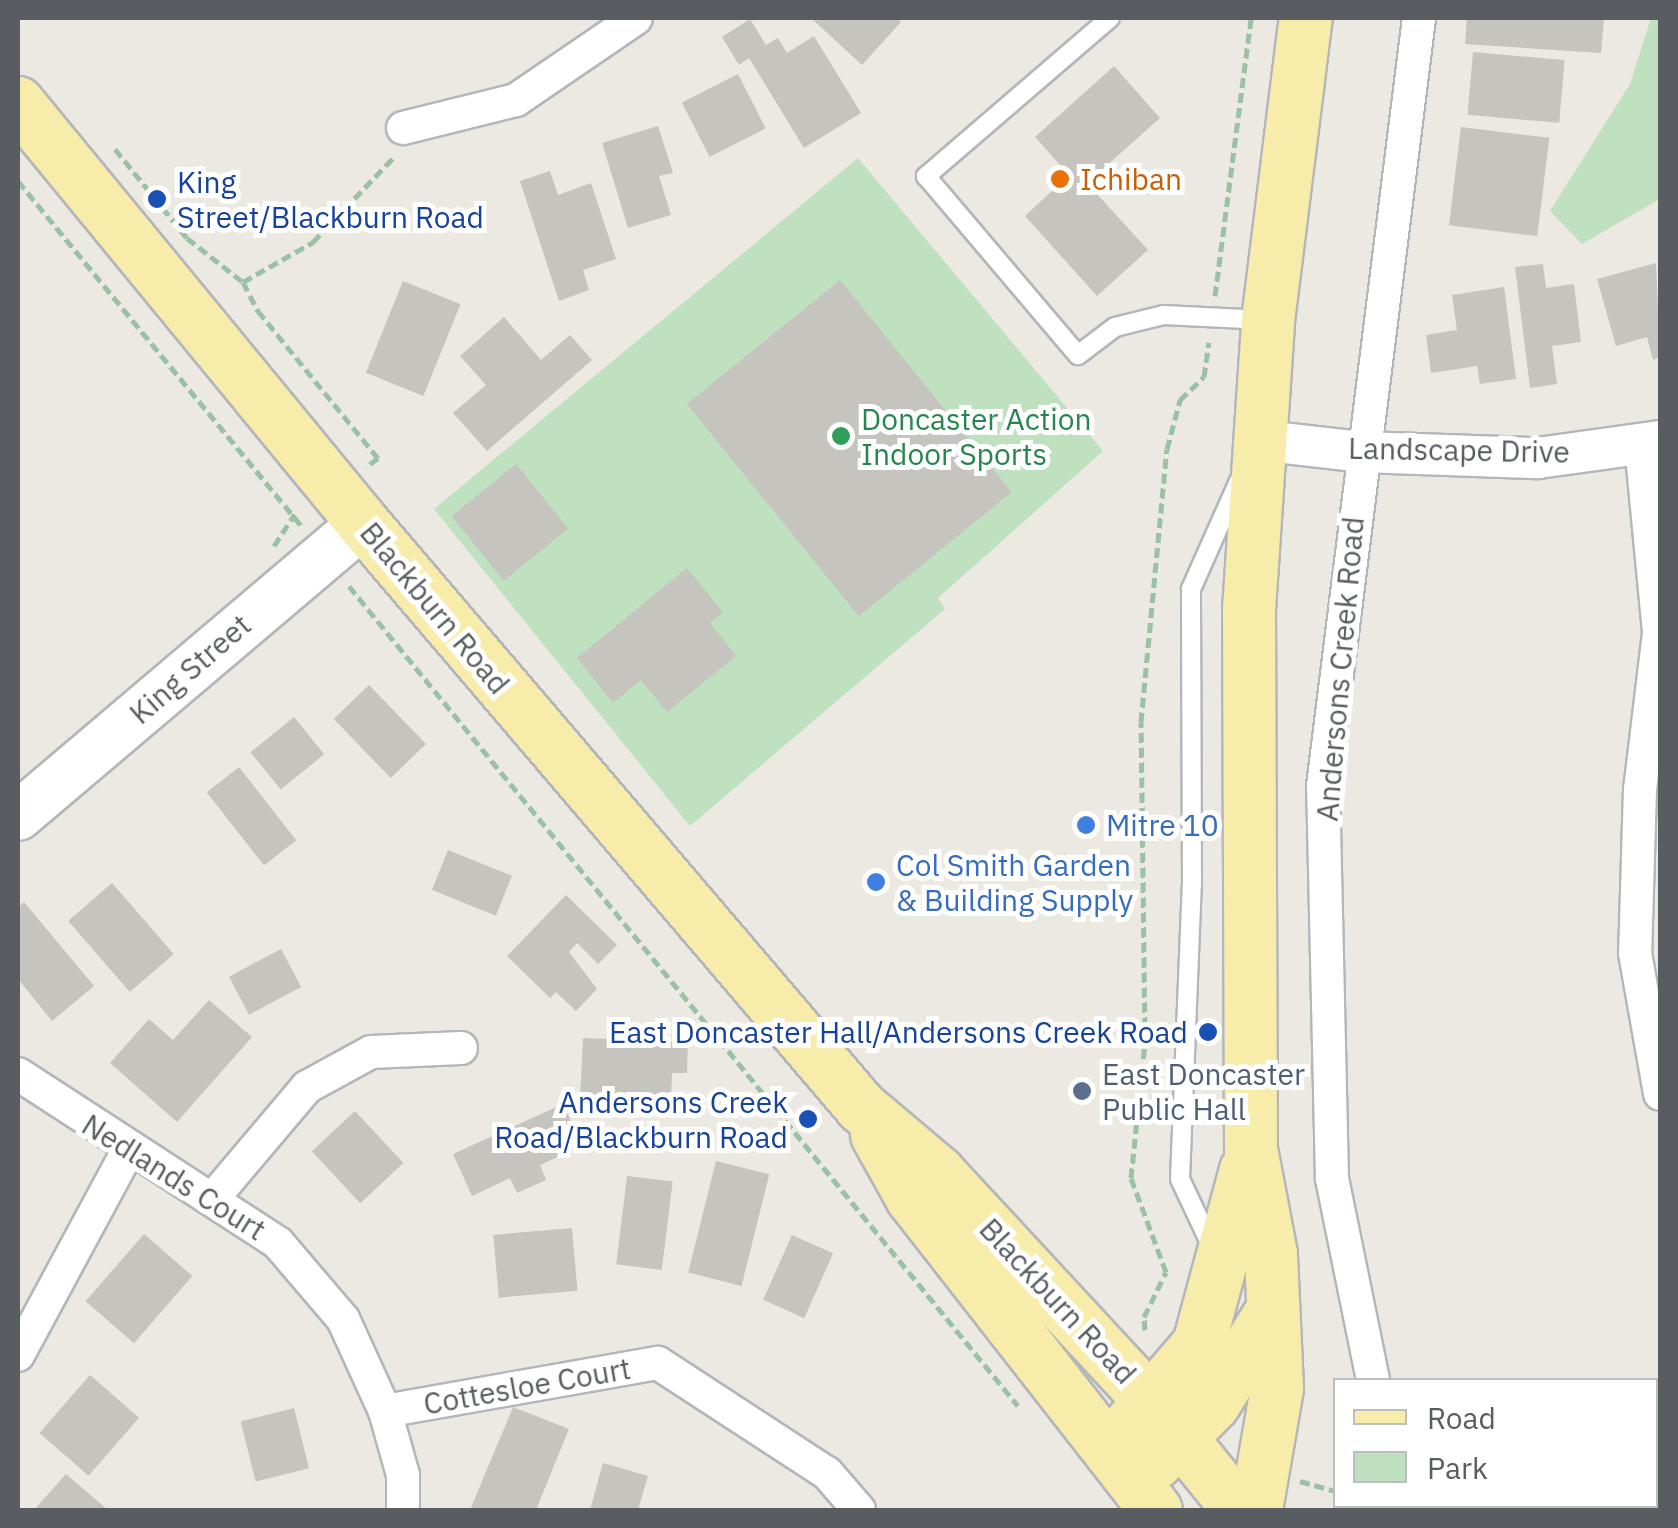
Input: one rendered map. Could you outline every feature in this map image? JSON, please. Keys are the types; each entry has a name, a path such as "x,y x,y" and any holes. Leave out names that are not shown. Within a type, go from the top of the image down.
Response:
{"main road":[{"path":"1256,1510 1277,1388 1271,1254 1251,1149 1250,610 1257,440 1268,321 1306,18"},
{"name":"Blackburn Road","path":"18,103 343,539 861,1107 938,1172 1168,1423 1239,1510"},
{"name":"King Street","path":"18,816 343,539"},
{"name":"Blackburn Road","path":"861,1107 912,1198 1131,1480"},
{"path":"1168,1423 1223,1270 1251,1149"},
{"path":"1131,1480 1168,1423 1272,1311"}],"street":[{"path":"403,128 516,100 636,18"},
{"name":"Andersons Creek Road","path":"1374,1378 1332,1178 1324,805 1362,452 1419,18"},
{"name":"Landscape Drive","path":"1257,440 1362,452 1538,458 1651,443"},
{"path":"1651,443 1659,633 1640,788 1634,953 1660,1094"},
{"path":"214,1197 307,1088 371,1052 462,1048"},
{"name":"Nedlands Court","path":"18,1074 129,1149 214,1197 278,1244 342,1320 385,1410 404,1475 403,1510"},
{"path":"18,1355 129,1149"},
{"name":"Cottesloe Court","path":"385,1410 658,1363 826,1472 859,1510"}],"lane":[{"path":"1110,18 926,176 1078,355 1116,326 1164,315 1268,321"},
{"path":"1223,1270 1180,1179 1192,885 1191,589 1257,440"}],"path":[{"path":"243,282 313,242 394,156 403,128"},
{"path":"18,181 343,539 1021,1410"}],"green space":[{"path":"1651,18 1660,18 1660,199 1582,244 1550,211 1630,84"},
{"path":"858,158 1103,451 938,598 945,609 690,826 434,509"}],"building":[{"path":"811,18 896,18 901,22 862,65"},
{"path":"1467,18 1604,18 1601,53 1465,44"},
{"path":"750,19 766,45 778,38 787,53 814,36 861,113 804,148 749,58 739,65 722,37"},
{"path":"1473,52 1565,60 1559,123 1468,115"},
{"path":"1114,66 1160,118 1087,183 1148,250 1097,296 1025,216 1069,175 1035,137"},
{"path":"738,74 766,128 710,157 682,103"},
{"path":"658,126 673,173 659,176 671,215 628,228 602,143"},
{"path":"1461,127 1549,138 1537,236 1449,225"},
{"path":"550,171 558,195 591,183 616,259 583,270 589,290 559,301 520,181"},
{"path":"1656,263 1660,357 1653,360 1647,337 1616,346 1597,279"},
{"path":"1543,264 1546,288 1574,284 1581,342 1552,346 1557,384 1530,388 1515,267"},
{"path":"840,280 1012,492 859,616 687,404"},
{"path":"403,281 460,304 423,396 366,373"},
{"path":"1504,287 1516,379 1480,384 1477,366 1431,373 1426,335 1457,330 1452,295"},
{"path":"504,317 541,360 570,335 592,360 487,451 453,413 486,385 460,356"},
{"path":"516,464 568,529 504,581 451,516"},
{"path":"687,568 723,612 710,623 736,656 667,712 641,680 613,703 577,658"},
{"path":"369,685 426,744 391,778 334,719"},
{"path":"294,717 324,754 281,790 250,752"},
{"path":"239,767 296,840 264,866 207,792"},
{"path":"448,850 512,876 496,916 432,890"},
{"path":"112,883 174,954 130,992 68,921"},
{"path":"566,895 617,945 598,964 577,943 569,952 597,989 576,1011 556,992 550,998 507,956"},
{"path":"24,902 94,986 52,1021 18,979 18,908"},
{"path":"281,949 301,987 249,1015 229,977"},
{"path":"209,1000 252,1037 177,1122 110,1063 149,1019 173,1040"},
{"path":"583,1038 688,1042 687,1073 672,1073 671,1103 580,1099"},
{"path":"563,1104 582,1146 540,1165 546,1180 517,1193 510,1178 472,1196 453,1154"},
{"path":"355,1111 403,1163 360,1203 312,1151"},
{"path":"716,1161 769,1174 742,1286 688,1273"},
{"path":"627,1176 673,1182 662,1270 616,1264"},
{"path":"572,1228 577,1291 499,1298 493,1235"},
{"path":"144,1234 192,1276 134,1343 86,1301"},
{"path":"792,1235 833,1253 804,1318 763,1300"},
{"path":"90,1375 139,1418 89,1476 39,1433"},
{"path":"513,1407 569,1429 536,1510 470,1510"},
{"path":"294,1408 309,1468 256,1481 241,1421"},
{"path":"603,1463 648,1476 638,1510 590,1510"},
{"path":"66,1474 108,1510 34,1510"}],"place":[{"name":"Ichiban","path":"1060,179"},
{"name":"King Street/Blackburn Road","path":"157,199"},
{"name":"Doncaster Action Indoor Sports","path":"841,436"},
{"name":"Mitre 10","path":"1086,825"},
{"name":"Col Smith Garden & Building Supply","path":"876,882"},
{"name":"East Doncaster Hall/Andersons Creek Road","path":"1208,1032"},
{"name":"East Doncaster Public Hall","path":"1082,1091"},
{"name":"Andersons Creek Road/Blackburn Road","path":"808,1119"}]}
